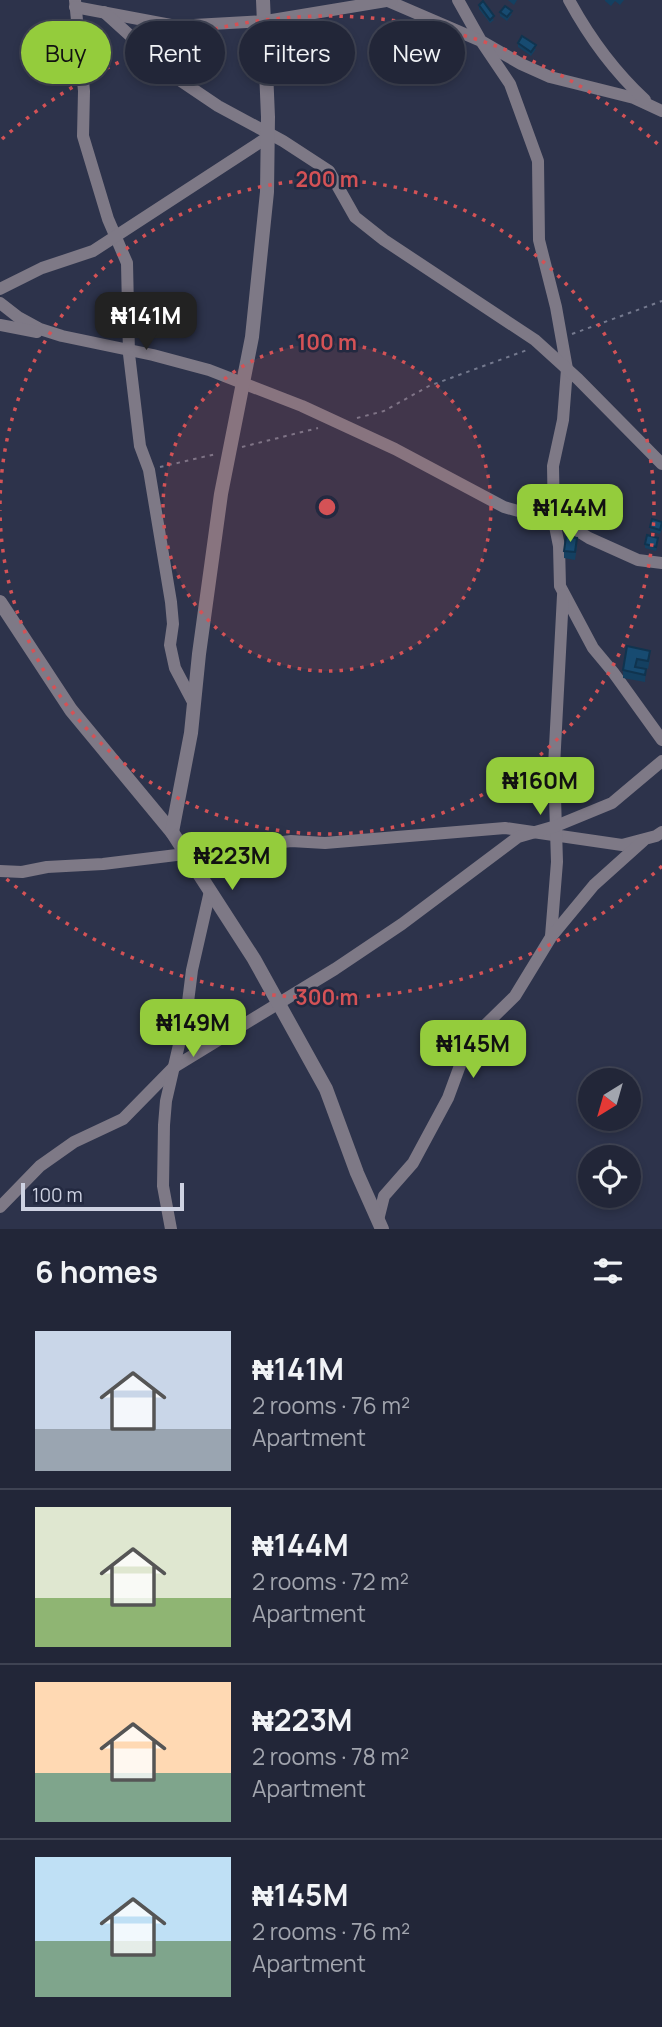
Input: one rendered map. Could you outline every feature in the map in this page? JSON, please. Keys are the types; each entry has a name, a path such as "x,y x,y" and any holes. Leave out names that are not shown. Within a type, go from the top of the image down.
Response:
{"street":[{"path":"263,0 266,21 390,0 481,41 550,77 634,98 656,108"},
{"path":"458,0 510,84 538,162 539,240 567,369 564,420 553,466 554,521 559,546 560,586 593,648 662,740"},
{"path":"569,0 617,71 656,108"},
{"path":"194,704 175,668 170,645 173,624 171,603 149,470 140,446 130,351 127,263 83,136 83,91 75,4 176,26 239,22"},
{"path":"104,12 178,79 218,106 329,171 355,217 541,345 662,464"},
{"path":"172,832 191,733 221,494 252,337 267,192 267,84"},
{"path":"0,289 42,268 93,251 268,135"},
{"path":"0,303 40,329 62,336"},
{"path":"0,325 62,336 209,370 339,422 504,507 568,525 589,538 638,560 662,563"},
{"path":"551,937 557,862 554,766 563,592"},
{"path":"0,602 71,710 172,832 254,960 326,1089 380,1224"},
{"path":"556,831 612,803 662,761"},
{"path":"0,871 22,872 47,867 103,864 291,841 325,843 505,828 534,832 556,831 622,845 662,832"},
{"path":"0,1207 51,1158 74,1142 123,1119 174,1068 335,969 402,924 518,837 534,832"},
{"path":"380,1224 384,1196 413,1163 448,1098 469,1041 515,996 551,937 594,885 646,839"},
{"path":"171,1229 163,1185 163,1125 210,891"}],"path":[{"path":"561,338 662,301"},
{"path":"149,470 384,411 429,386 541,345"}],"building":[{"path":"483,1 494,16 490,20 479,5"},
{"path":"505,6 512,11 507,17 500,12"},
{"path":"522,36 536,45 531,52 518,43"},
{"path":"652,519 662,522 660,530 650,527"},
{"path":"647,535 658,538 656,547 645,544"},
{"path":"566,537 577,538 575,552 564,551"},
{"path":"627,646 650,651 648,661 637,659 635,667 646,669 645,675 623,670"}]}
